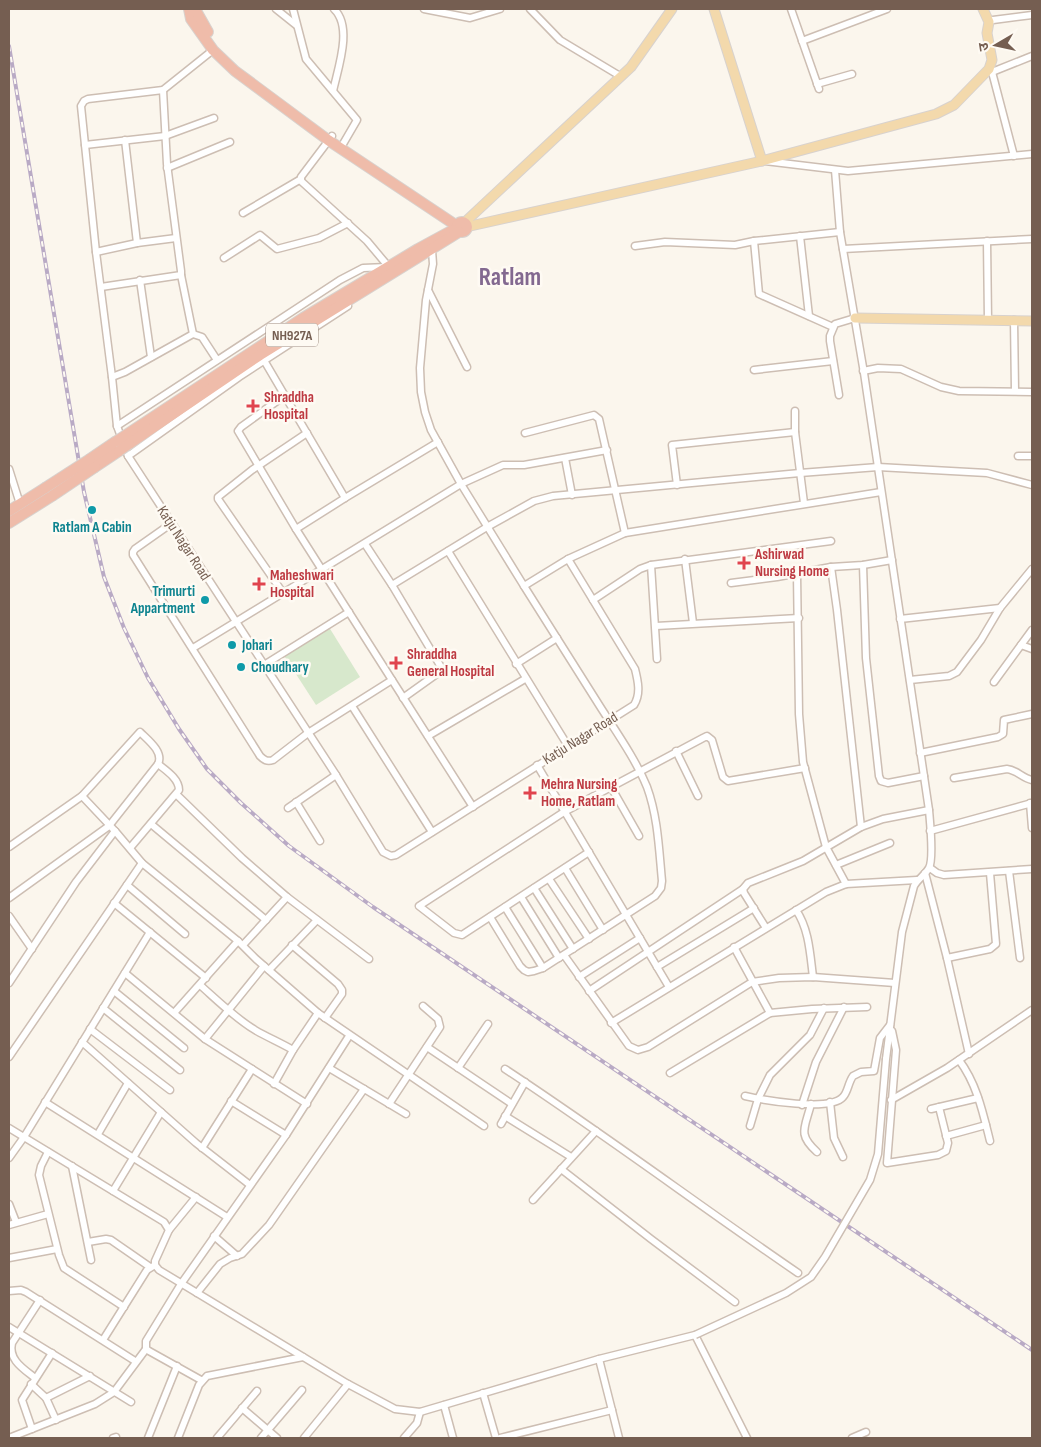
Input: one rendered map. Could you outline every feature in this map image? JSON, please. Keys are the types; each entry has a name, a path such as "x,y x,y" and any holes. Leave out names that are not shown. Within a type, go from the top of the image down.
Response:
{"highway":[{"path":"189,9 191,19 213,50 235,71 460,226"},
{"path":"194,9 217,47 238,67 330,138 343,144 460,226"},
{"name":"NH927A","path":"9,523 48,492 93,463 120,450 128,440 303,318 390,270 432,250 460,226"},
{"name":"NH927A","path":"390,270 438,237 460,226"},
{"name":"NH927A","path":"9,511 48,492"}],"main road":[{"path":"460,226 631,67 672,9"},
{"path":"714,9 762,161"},
{"path":"460,226 762,161 936,114 954,105 991,70 992,60 986,27 989,22 983,9"},
{"path":"855,318 1032,321"}],"street":[{"path":"276,9 296,25"},
{"path":"293,9 306,59 357,120 343,144"},
{"path":"333,91 344,41 340,15 334,9"},
{"path":"426,9 470,18 500,9"},
{"path":"530,9 560,40 620,76"},
{"path":"791,9 818,86 852,74"},
{"path":"802,41 887,9"},
{"path":"989,22 1032,15"},
{"path":"193,334 181,275 167,168 163,90 213,50"},
{"path":"1014,156 991,70 1032,56"},
{"name":"Katju Nagar Road","path":"163,90 88,99 81,106 96,252 120,450 172,523 336,775 382,852 387,856 396,855 473,807 634,705 638,699 638,680 635,669 568,559"},
{"path":"85,144 165,136 214,118"},
{"path":"243,213 301,179 330,138"},
{"path":"124,140 137,243"},
{"path":"167,168 230,142"},
{"path":"762,161 848,172 1032,154"},
{"path":"88,1242 111,1240 348,1384 395,1409 420,1412 599,1359 695,1335 786,1293 811,1277 825,1257 870,1180 878,1154 886,1059 902,932 911,894 917,880 928,870 931,862 929,810 878,467 840,232 835,170"},
{"path":"301,179 367,241 390,270"},
{"path":"224,258 260,236 277,250 319,238 348,223"},
{"path":"634,246 665,242 735,245 754,241 840,232"},
{"path":"800,236 809,316"},
{"path":"96,252 137,243 176,238"},
{"path":"843,249 1032,239"},
{"path":"754,241 759,294 833,327"},
{"path":"987,241 988,320"},
{"path":"432,250 420,368 421,392 431,430 461,484 639,771 652,804 658,842 661,888 655,896 543,968 534,971 524,970 490,918"},
{"path":"117,426 340,280 363,268 390,270"},
{"path":"120,450 265,362 368,293 390,270"},
{"path":"101,287 181,275"},
{"path":"140,280 150,357"},
{"path":"428,289 467,367"},
{"path":"839,395 830,336 833,327 839,322 855,318"},
{"path":"1014,320 1015,391"},
{"path":"112,377 125,372 193,334 202,337 217,360"},
{"path":"754,370 833,361"},
{"path":"265,362 345,498"},
{"path":"863,371 878,368 901,369 941,387 959,391 1032,392"},
{"path":"284,396 238,431 296,529 473,807"},
{"path":"795,412 795,432 804,503"},
{"path":"525,433 594,415 599,419 617,491 625,533"},
{"path":"677,485 672,445 795,432"},
{"path":"283,594 218,499 219,494 306,433"},
{"path":"296,529 438,442"},
{"path":"193,648 234,621 283,594 461,484 503,465 524,465 607,450"},
{"path":"1018,456 1032,456"},
{"path":"565,458 572,495"},
{"path":"392,585 487,526 534,501 553,496 878,467 987,473 1032,485"},
{"path":"9,469 20,504"},
{"path":"524,586 568,559 625,533 881,492"},
{"path":"172,523 135,548 133,555 264,760 274,760 308,733 392,680"},
{"path":"593,600 640,569 651,565 830,541"},
{"path":"365,544 440,664 441,670 403,698"},
{"path":"448,551 525,679 568,746"},
{"path":"685,559 693,623"},
{"path":"731,583 797,574 831,567 863,565 892,560"},
{"path":"651,565 657,659"},
{"path":"863,565 864,640 879,776 881,781 888,783 924,776"},
{"path":"831,567 861,827"},
{"path":"910,680 949,676 957,672 981,640 1000,608 1032,569"},
{"path":"797,574 801,746 826,847 846,884"},
{"path":"900,619 1000,608"},
{"path":"264,665 349,612"},
{"path":"656,626 799,618"},
{"path":"994,682 1032,630"},
{"path":"516,664 557,638"},
{"path":"1021,645 1032,649"},
{"path":"428,736 525,679"},
{"path":"352,706 432,832"},
{"path":"920,753 998,737 1003,734 1002,724 1004,720 1032,714"},
{"path":"9,847 82,796 140,732 160,756 158,764 109,826 9,898"},
{"path":"589,852 462,935 454,933 419,906 564,812 703,738 710,738 723,777 728,782 805,768"},
{"path":"676,751 698,796"},
{"path":"130,848 180,790 172,776 158,764"},
{"path":"538,765 669,987"},
{"path":"954,778 1007,768 1012,769 1023,778 1032,780"},
{"path":"288,808 336,775"},
{"path":"610,787 639,836"},
{"path":"177,795 242,858 316,920 333,930 369,959"},
{"path":"82,796 142,863 240,943 318,1013 349,1036 484,1126"},
{"path":"296,802 320,840"},
{"path":"930,831 1031,803 1032,825"},
{"path":"589,991 743,889 748,883 790,868 861,827 883,819 929,810"},
{"path":"150,824 266,920"},
{"path":"9,983 76,882 115,831"},
{"path":"836,864 890,843"},
{"path":"9,1057 142,863"},
{"path":"565,868 603,930"},
{"path":"928,870 944,875 1032,869"},
{"path":"928,870 969,1054"},
{"path":"1009,871 1020,958"},
{"path":"947,958 990,949 996,944 990,873"},
{"path":"549,878 589,938"},
{"path":"611,1022 826,892 846,884 917,880"},
{"path":"127,885 185,934"},
{"path":"534,888 573,949"},
{"path":"743,889 766,928"},
{"path":"174,1013 240,943 266,920 287,896"},
{"path":"521,897 561,956 580,977 629,1046 634,1049 641,1049 752,982 779,978 813,977 895,983"},
{"path":"114,903 206,978"},
{"path":"505,907 543,968"},
{"path":"657,967 754,908"},
{"path":"796,910 805,926 813,977"},
{"path":"9,916 32,948"},
{"path":"205,1039 228,1010 267,968 316,920"},
{"path":"9,1158 24,1137 150,932"},
{"path":"580,977 640,938"},
{"path":"292,945 338,984 342,990 342,994 325,1018"},
{"path":"734,947 770,1014"},
{"path":"125,973 205,1039 307,1104"},
{"path":"200,985 228,1010 255,1030 294,1050"},
{"path":"114,991 184,1048"},
{"path":"389,1104 438,1032 440,1022 423,1006"},
{"path":"802,1105 816,1062 844,1007"},
{"path":"670,1073 770,1014 824,1008 867,1007"},
{"path":"103,1008 180,1070"},
{"path":"750,1126 758,1099 770,1075 810,1035 824,1008"},
{"path":"891,1100 969,1054 1032,1010"},
{"path":"274,1084 318,1013"},
{"path":"458,1068 488,1024"},
{"path":"891,1024 896,1050 886,1163 943,1153 948,1148 939,1107"},
{"path":"744,1096 802,1105 830,1102 843,1098 850,1080 856,1073 874,1071 880,1038 891,1024"},
{"path":"90,1029 170,1090"},
{"path":"9,1438 95,1404 114,1392 135,1361 146,1349 146,1341 181,1284 307,1104 349,1036"},
{"path":"82,1042 202,1148 250,1185"},
{"path":"427,1047 512,1104"},
{"path":"959,1060 972,1080 990,1142"},
{"path":"329,1068 406,1114"},
{"path":"504,1069 559,1104 692,1200 798,1273"},
{"path":"202,1148 252,1070"},
{"path":"501,1124 524,1082"},
{"path":"98,1134 128,1083"},
{"path":"196,1293 224,1260 237,1256 249,1248 269,1225 364,1089"},
{"path":"931,1109 978,1098"},
{"path":"45,1102 228,1217"},
{"path":"231,1102 286,1135"},
{"path":"830,1102 834,1138 842,1157"},
{"path":"811,1104 804,1136 809,1145 817,1152"},
{"path":"113,1191 161,1112"},
{"path":"505,1116 571,1158"},
{"path":"946,1136 986,1125"},
{"path":"9,1128 164,1222 170,1230"},
{"path":"533,1200 596,1131"},
{"path":"48,1152 40,1166 39,1176 61,1263 68,1272 124,1307"},
{"path":"72,1166 91,1260"},
{"path":"561,1169 735,1302"},
{"path":"103,1340 153,1266 170,1230 196,1197"},
{"path":"9,1204 16,1222"},
{"path":"9,1225 48,1214"},
{"path":"214,1236 237,1256"},
{"path":"9,1258 57,1249"},
{"path":"9,1291 22,1290 40,1300 135,1361"},
{"path":"40,1300 12,1343 10,1350 15,1362 46,1398 56,1420"},
{"path":"9,1327 131,1402"},
{"path":"695,1335 747,1438"},
{"path":"146,1349 202,1380"},
{"path":"32,1429 22,1400 52,1352"},
{"path":"178,1438 202,1380 206,1376 303,1357"},
{"path":"599,1359 619,1438"},
{"path":"148,1438 177,1366"},
{"path":"46,1398 90,1376"},
{"path":"304,1438 348,1384"},
{"path":"261,1438 302,1390"},
{"path":"218,1438 257,1391"},
{"path":"483,1393 496,1438"},
{"path":"444,1405 453,1438"},
{"path":"242,1408 278,1438"},
{"path":"500,1438 612,1410"},
{"path":"404,1438 417,1423 420,1412"},
{"path":"852,1438 866,1432"}],"green space":[{"path":"327,624 360,677 316,705 283,654"}],"railway":[{"path":"9,46 84,492 104,577 124,628 148,678 179,729 207,769 241,803 289,846 373,907 1032,1350"}],"place":[{"name":"Shraddha Hospital","path":"253,406"},
{"name":"Ratlam A Cabin","path":"92,510"},
{"name":"Ashirwad Nursing Home","path":"744,563"},
{"name":"Maheshwari Hospital","path":"259,584"},
{"name":"Trimurti Appartment","path":"205,600"},
{"name":"Johari","path":"232,645"},
{"name":"Shraddha General Hospital","path":"396,663"},
{"name":"Choudhary","path":"241,667"},
{"name":"Mehra Nursing Home, Ratlam","path":"530,793"}],"district":[{"name":"Ratlam","path":"510,276"}]}
